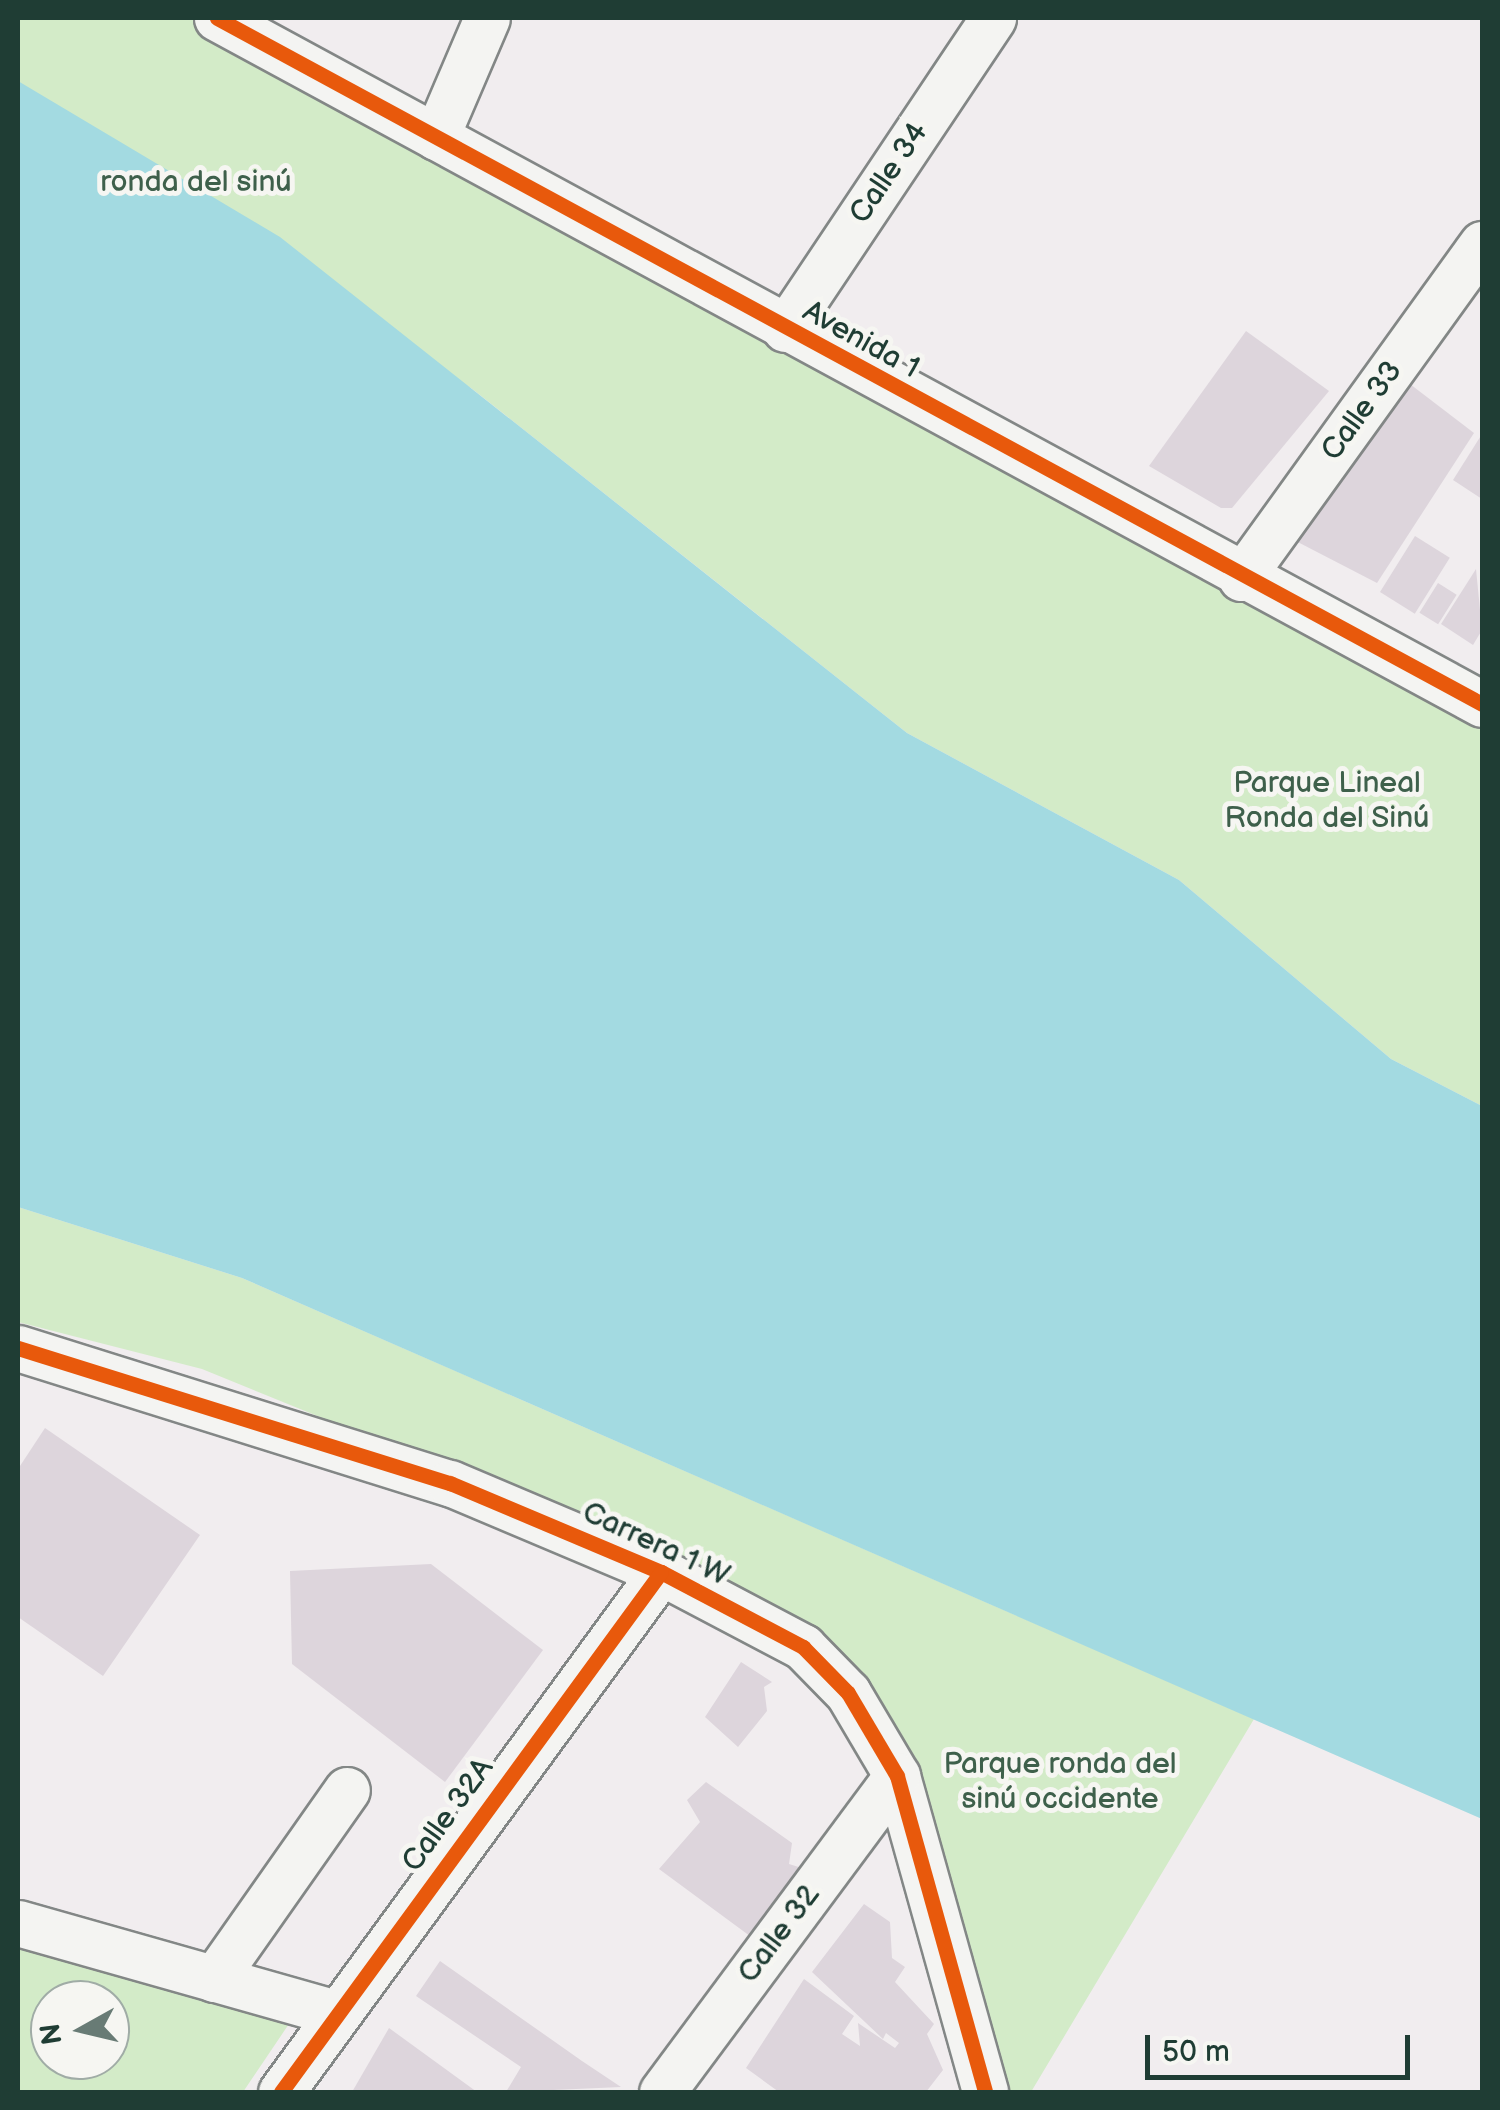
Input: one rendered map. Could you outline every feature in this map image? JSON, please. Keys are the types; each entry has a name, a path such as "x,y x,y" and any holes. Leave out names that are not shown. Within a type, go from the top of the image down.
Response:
{"street":[{"name":"Avenida 1","path":"217,18 1241,578 1482,704"},
{"path":"436,137 488,18"},
{"name":"Calle 34","path":"784,329 993,18"},
{"name":"Calle 33","path":"1241,578 1482,244"},
{"name":"Carrera 1 W","path":"18,1348 450,1483 661,1572 803,1647 848,1692 897,1776 985,2092"},
{"name":"Calle 32A","path":"281,2092 661,1572"},
{"name":"Calle 32","path":"662,2092 897,1776"},
{"path":"214,1979 347,1790"},
{"path":"18,1923 336,2013"}],"green space":[{"name":"Parque Lineal Ronda del Sinú","path":"18,18 208,18 1482,708 1482,1106 1391,1059 1179,880 907,733 471,388 18,132"},
{"name":"Parque ronda del sinú occidente","path":"18,1207 242,1278 1254,1719 1031,2092 1004,2092 865,1705 672,1560 202,1369 18,1322"},
{"path":"18,1927 297,2012 243,2092 18,2092"}],"water":[{"path":"18,81 280,237 907,733 1179,880 1391,1059 1482,1106 1482,1819 242,1278 18,1207"}],"building":[{"path":"1246,331 1329,391 1232,508 1221,508 1149,466"},
{"path":"1406,381 1474,433 1377,583 1288,537"},
{"path":"1482,434 1482,499 1453,480"},
{"path":"1415,536 1450,558 1415,614 1380,592"},
{"path":"1476,569 1482,630 1473,645 1441,624"},
{"path":"1438,583 1457,595 1438,624 1419,613"},
{"path":"45,1428 200,1535 103,1676 18,1617 18,1469"},
{"path":"431,1564 543,1650 445,1782 292,1664 290,1571"},
{"path":"741,1662 772,1682 764,1687 767,1711 738,1747 705,1717"},
{"path":"706,1782 792,1843 789,1864 808,1870 754,1939 659,1869 700,1822 687,1800"},
{"path":"864,1904 890,1922 892,1958 905,1967 895,1982 934,2024 927,2034 943,2070 926,2092 779,2092 746,2068 804,1979 854,2016 842,2034 860,2046 858,2023 895,2048 899,2043 886,2033 883,2039 812,1972"},
{"path":"440,1961 621,2087 506,2092 521,2067 416,1996"},
{"path":"389,2028 477,2092 352,2092"}],"cycle path":[{"path":"217,18 1482,704"},
{"path":"18,1348 450,1483 661,1572 803,1647 848,1693 897,1776 985,2092"},
{"path":"281,2092 661,1572"}],"park label":[{"name":"ronda del sinú","path":"196,182"}]}
